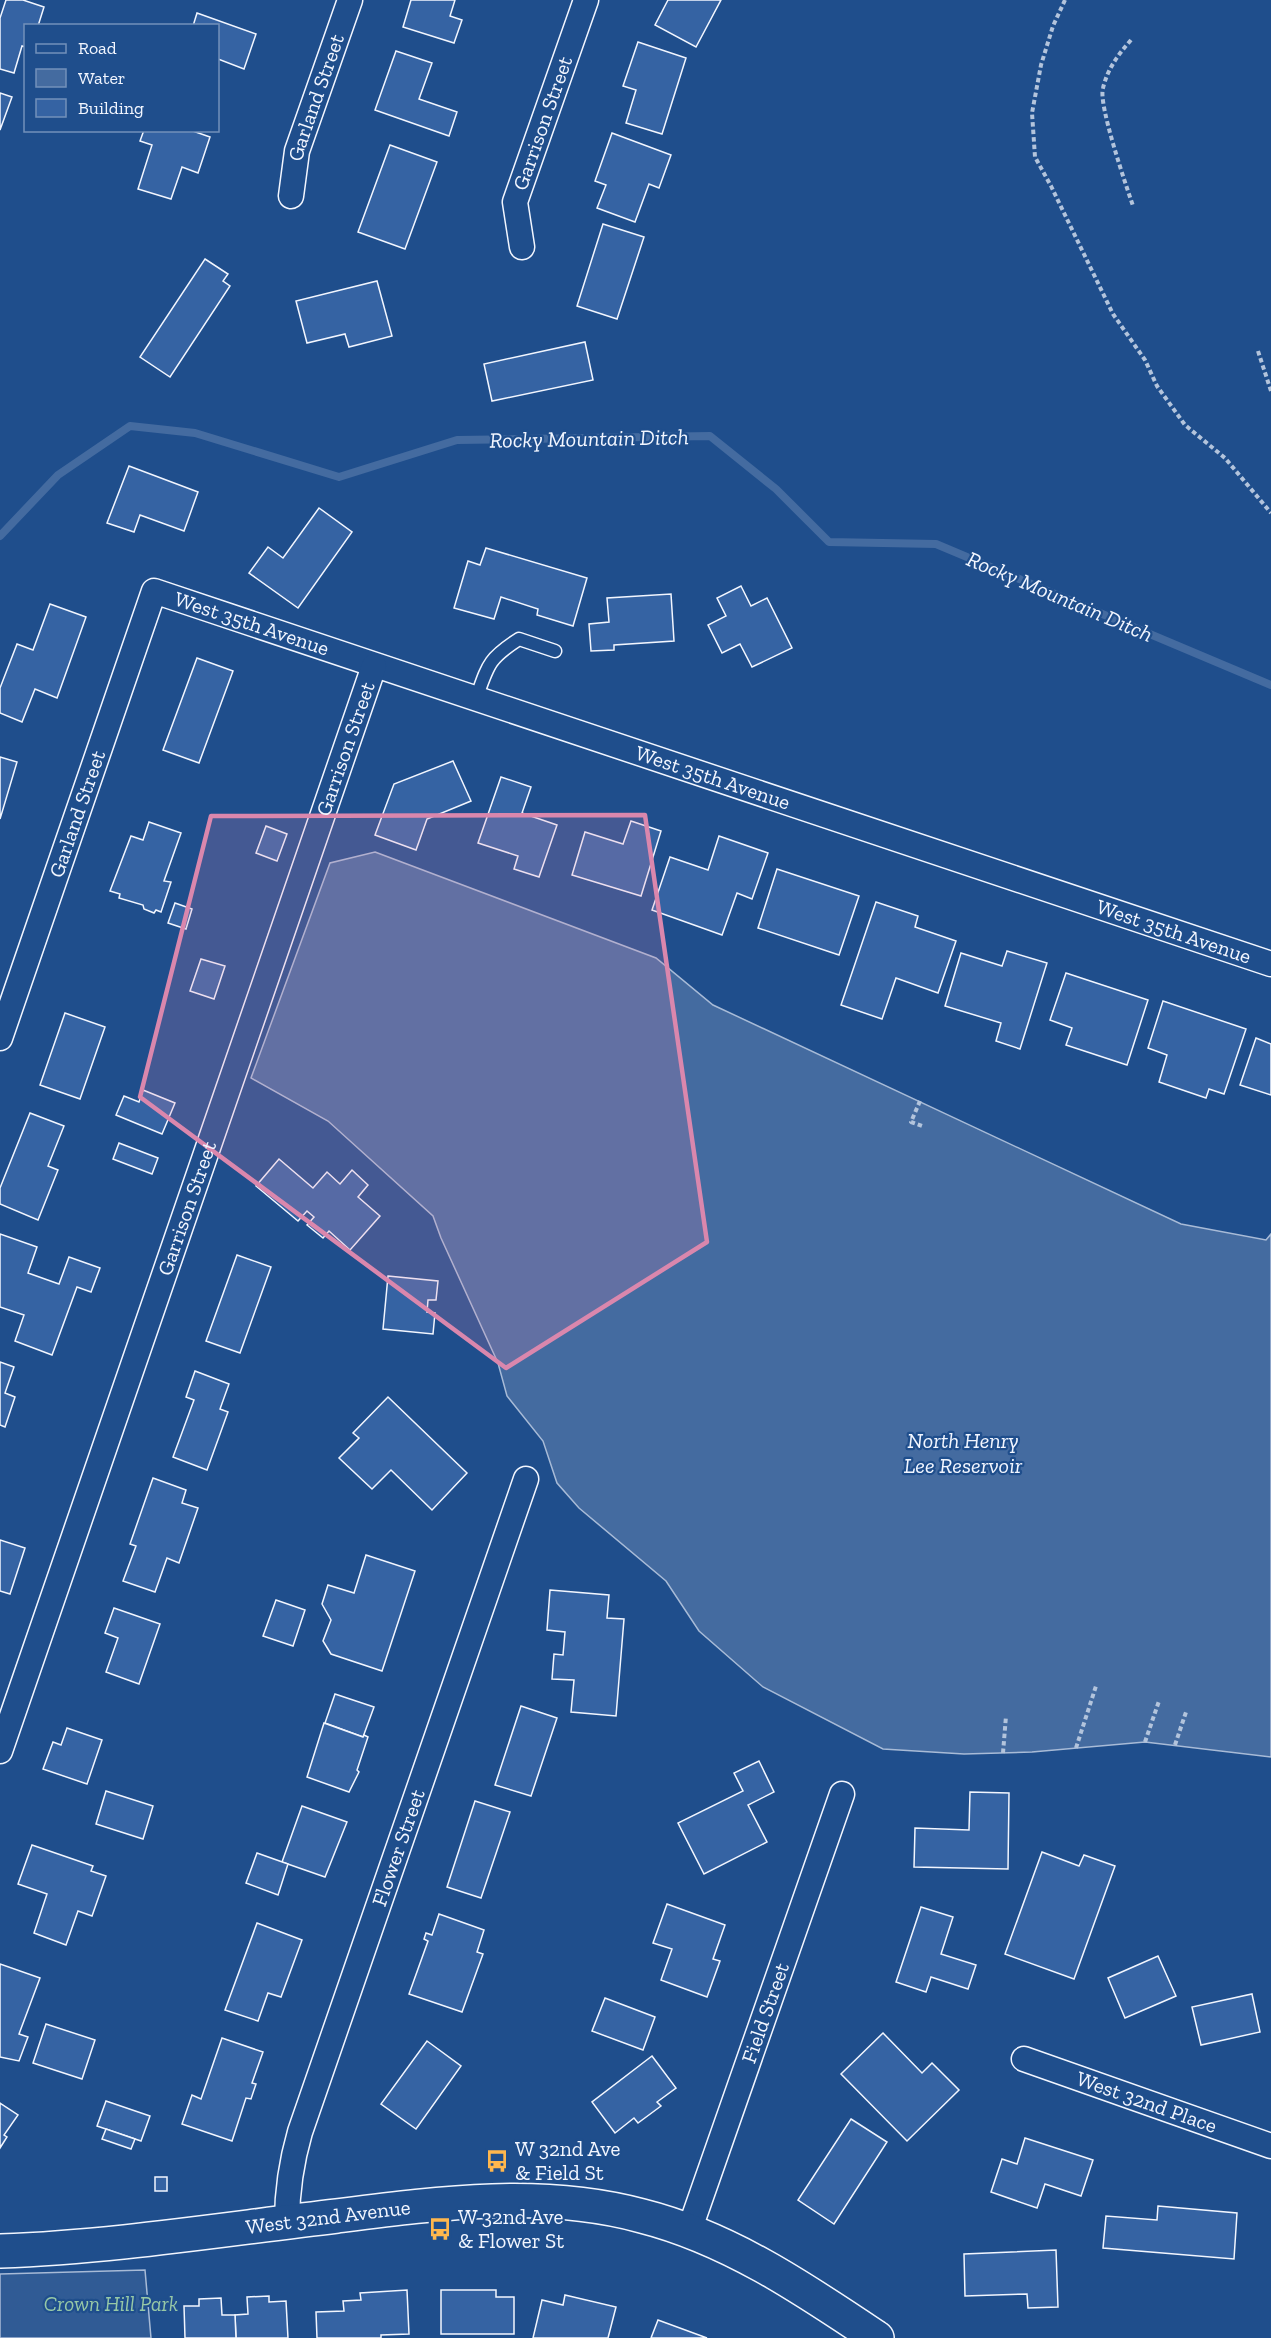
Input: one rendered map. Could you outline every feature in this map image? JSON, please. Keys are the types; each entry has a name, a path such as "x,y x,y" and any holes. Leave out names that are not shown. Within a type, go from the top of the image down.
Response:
{"street":[{"name":"Garland Street","path":"291,196 297,151 350,0"},
{"name":"Garrison Street","path":"522,247 515,202 586,0"},
{"name":"Garland Street","path":"0,1038 154,591"},
{"name":"West 35th Avenue","path":"154,591 1271,964"},
{"name":"Garrison Street","path":"0,1751 374,666"},
{"name":"Flower Street","path":"287,2222 290,2170 300,2132 526,1479"},
{"name":"Field Street","path":"689,2231 842,1794"},
{"name":"West 32nd Place","path":"1024,2059 1271,2146"},
{"name":"West 32nd Avenue","path":"0,2252 91,2246 425,2205 472,2201 542,2201 612,2209 689,2231 727,2247 772,2271 877,2338"}],"lane":[{"path":"476,699 488,666 499,652 519,639 555,651"}],"path":[{"path":"1065,0 1053,26 1041,65 1032,113 1035,157 1113,314 1144,360 1157,386 1185,425 1225,458 1271,513"},
{"path":"1131,40 1113,61 1102,90 1113,143 1133,206"},
{"path":"1258,351 1271,392"},
{"path":"920,1101 912,1122 922,1126"},
{"path":"1076,1748 1096,1686"},
{"path":"1145,1742 1159,1701"},
{"path":"1175,1745 1186,1712"},
{"path":"1002,1753 1006,1716"}],"highlighted area":[{"path":"645,815 707,1242 506,1368 140,1097 211,816"}],"shaded area":[{"name":"Crown Hill Park","path":"145,2270 151,2338 0,2338 0,2274"}],"water":[{"name":"North Henry Lee Reservoir","path":"375,852 656,958 713,1005 1181,1224 1266,1240 1271,1234 1271,1757 1145,1742 1032,1752 964,1754 883,1749 763,1687 699,1631 666,1581 579,1508 557,1483 543,1441 507,1396 498,1363 433,1216 328,1121 251,1078 330,863"}],"building":[{"path":"6,0 23,0 44,7 39,24 24,24 24,46 22,46 14,73 0,69 0,18"},
{"path":"411,0 455,0 450,16 462,20 454,43 403,27"},
{"path":"668,0 721,0 696,47 655,25"},
{"path":"197,13 256,34 244,69 219,59 219,24 194,24"},
{"path":"638,42 686,58 662,134 626,123 636,90 623,86"},
{"path":"396,51 432,63 419,99 457,112 449,136 375,110"},
{"path":"0,93 12,97 0,130"},
{"path":"143,132 196,132 210,137 198,173 182,167 171,199 138,189 152,145 140,141"},
{"path":"612,133 671,155 659,188 649,184 635,222 597,208 606,185 595,181"},
{"path":"390,145 437,162 405,249 358,232"},
{"path":"603,224 644,237 617,319 577,306"},
{"path":"205,259 228,274 223,281 230,286 170,377 140,357"},
{"path":"377,281 392,336 349,347 345,334 307,343 296,301"},
{"path":"585,342 593,380 492,401 484,364"},
{"path":"129,466 198,492 184,531 140,515 134,532 107,523"},
{"path":"319,508 352,532 298,608 249,573 268,547 283,558"},
{"path":"486,548 587,578 573,626 537,615 538,609 501,597 494,619 454,608 468,561 480,565"},
{"path":"741,586 751,606 767,598 792,648 752,667 740,644 722,653 708,625 726,616 717,598"},
{"path":"671,594 674,641 614,645 614,650 591,651 589,624 609,622 607,598"},
{"path":"50,604 86,617 57,698 35,689 22,722 0,713 0,688 17,644 33,650"},
{"path":"197,658 233,671 199,763 163,750"},
{"path":"0,757 17,762 0,819"},
{"path":"453,761 471,801 427,819 416,850 375,835 394,784"},
{"path":"501,777 531,787 522,813 557,825 539,877 514,869 518,856 478,843"},
{"path":"631,821 661,831 641,896 572,875 585,832 623,844"},
{"path":"149,822 181,833 164,881 171,882 161,912 156,910 154,913 144,909 143,905 119,898 120,894 110,891 131,836 143,840"},
{"path":"266,826 287,834 277,861 256,853"},
{"path":"719,836 768,853 752,899 737,893 722,935 652,910 670,857 708,870"},
{"path":"777,869 859,896 839,955 758,928"},
{"path":"876,902 918,916 915,927 956,941 938,993 896,978 882,1019 841,1005"},
{"path":"175,903 192,909 186,929 168,923"},
{"path":"1007,951 1047,963 1020,1049 996,1041 1001,1023 945,1006 961,953 1002,966"},
{"path":"201,959 225,966 214,999 190,991"},
{"path":"1066,973 1148,1000 1127,1065 1066,1045 1072,1028 1050,1020"},
{"path":"1163,1001 1246,1029 1224,1094 1209,1089 1206,1098 1159,1082 1167,1055 1148,1048"},
{"path":"65,1013 105,1027 80,1099 40,1085"},
{"path":"1256,1038 1271,1044 1271,1095 1240,1085"},
{"path":"143,1090 175,1103 162,1134 116,1115 124,1096 139,1102"},
{"path":"30,1113 64,1126 48,1166 58,1170 38,1220 0,1204 0,1188"},
{"path":"119,1143 158,1158 152,1174 113,1159"},
{"path":"279,1159 313,1188 327,1172 340,1184 352,1170 368,1185 358,1197 380,1216 350,1250 329,1231 323,1238 307,1225 314,1217 307,1211 298,1221 256,1186"},
{"path":"0,1234 37,1247 28,1273 59,1284 69,1257 100,1268 91,1292 77,1287 52,1355 15,1341 24,1315 0,1307"},
{"path":"237,1255 271,1267 240,1353 206,1341"},
{"path":"388,1276 438,1281 436,1300 428,1300 427,1312 435,1313 433,1334 383,1329"},
{"path":"0,1362 14,1367 5,1393 15,1397 5,1427 0,1425"},
{"path":"195,1371 229,1384 220,1409 228,1412 207,1470 173,1457 194,1400 186,1397"},
{"path":"388,1397 467,1473 432,1510 391,1470 372,1489 339,1458 359,1438 353,1433"},
{"path":"153,1478 186,1490 182,1503 198,1508 179,1563 167,1558 155,1592 123,1581 136,1546 130,1544"},
{"path":"0,1540 25,1548 10,1594 0,1591"},
{"path":"366,1555 415,1571 382,1671 331,1654 323,1641 331,1620 322,1604 328,1585 354,1593"},
{"path":"550,1590 609,1595 607,1618 624,1619 616,1716 571,1712 574,1680 552,1679 554,1654 563,1655 565,1632 547,1630"},
{"path":"276,1600 305,1610 293,1646 263,1636"},
{"path":"114,1608 160,1624 139,1684 106,1672 118,1638 105,1633"},
{"path":"335,1694 374,1707 363,1737 325,1723"},
{"path":"521,1706 557,1718 531,1796 495,1785"},
{"path":"324,1723 368,1737 357,1770 359,1772 349,1792 307,1777"},
{"path":"67,1728 102,1740 87,1784 43,1769 53,1742 61,1745"},
{"path":"759,1761 774,1792 748,1805 767,1842 704,1874 678,1823 743,1791 734,1773"},
{"path":"106,1791 153,1806 143,1839 96,1824"},
{"path":"970,1792 1009,1793 1008,1869 914,1867 915,1828 969,1830"},
{"path":"475,1801 510,1812 481,1898 447,1887"},
{"path":"302,1806 347,1822 325,1877 282,1862"},
{"path":"32,1845 93,1866 91,1871 106,1876 92,1916 78,1911 66,1945 34,1933 47,1894 18,1884"},
{"path":"1042,1852 1079,1866 1084,1855 1115,1866 1074,1979 1005,1954"},
{"path":"257,1853 288,1864 278,1895 246,1883"},
{"path":"667,1904 725,1925 713,1959 720,1961 707,1997 661,1980 672,1949 653,1943"},
{"path":"921,1907 953,1917 941,1954 976,1965 968,1989 931,1977 926,1992 896,1982"},
{"path":"439,1914 484,1930 477,1952 483,1954 462,2012 409,1994 428,1941 424,1939 426,1933 432,1935"},
{"path":"257,1923 302,1940 281,1997 268,1993 258,2021 225,2010"},
{"path":"1158,1956 1176,1996 1125,2018 1108,1978"},
{"path":"0,1964 40,1978 19,2034 28,2037 19,2061 0,2057"},
{"path":"1252,1994 1260,2032 1201,2045 1192,2007"},
{"path":"605,1998 655,2017 643,2050 592,2031"},
{"path":"46,2024 95,2040 82,2079 33,2063"},
{"path":"883,2033 922,2073 932,2063 959,2090 907,2141 841,2074"},
{"path":"222,2038 263,2052 252,2083 256,2084 251,2099 246,2098 232,2141 182,2124 192,2095 201,2099"},
{"path":"427,2041 461,2066 416,2129 381,2104"},
{"path":"652,2056 676,2088 657,2102 661,2106 638,2123 634,2118 615,2133 592,2102"},
{"path":"106,2101 150,2116 141,2141 97,2126"},
{"path":"0,2103 18,2115 4,2135 7,2137 0,2148"},
{"path":"851,2119 887,2142 834,2224 798,2200"},
{"path":"106,2129 135,2139 131,2149 102,2139"},
{"path":"1025,2138 1093,2160 1081,2196 1045,2184 1037,2208 991,2192 1002,2159 1017,2164"},
{"path":"155,2177 167,2177 167,2191 155,2191"},
{"path":"1158,2206 1237,2213 1234,2259 1103,2248 1106,2216 1157,2220"},
{"path":"1056,2250 1058,2307 1028,2308 1027,2294 965,2296 964,2254"},
{"path":"407,2290 409,2334 381,2335 381,2338 317,2338 316,2312 344,2311 343,2301 361,2300 360,2293"},
{"path":"441,2290 496,2290 496,2297 514,2297 514,2334 441,2334"},
{"path":"565,2295 616,2307 608,2338 533,2338 542,2300 563,2305"},
{"path":"269,2296 269,2302 286,2301 288,2338 236,2338 235,2315 248,2314 247,2297"},
{"path":"221,2298 222,2315 235,2315 236,2338 185,2338 184,2306 199,2306 199,2299"},
{"path":"658,2320 707,2338 651,2338"}],"waterway":[{"name":"Rocky Mountain Ditch","path":"0,536 58,475 130,426 195,433 339,477 457,440 710,436 776,489 829,542 936,544 1271,685"}],"place":[{"name":"W 32nd Ave & Field St","path":"497,2161"},
{"name":"W 32nd Ave & Flower St","path":"440,2229"}]}
